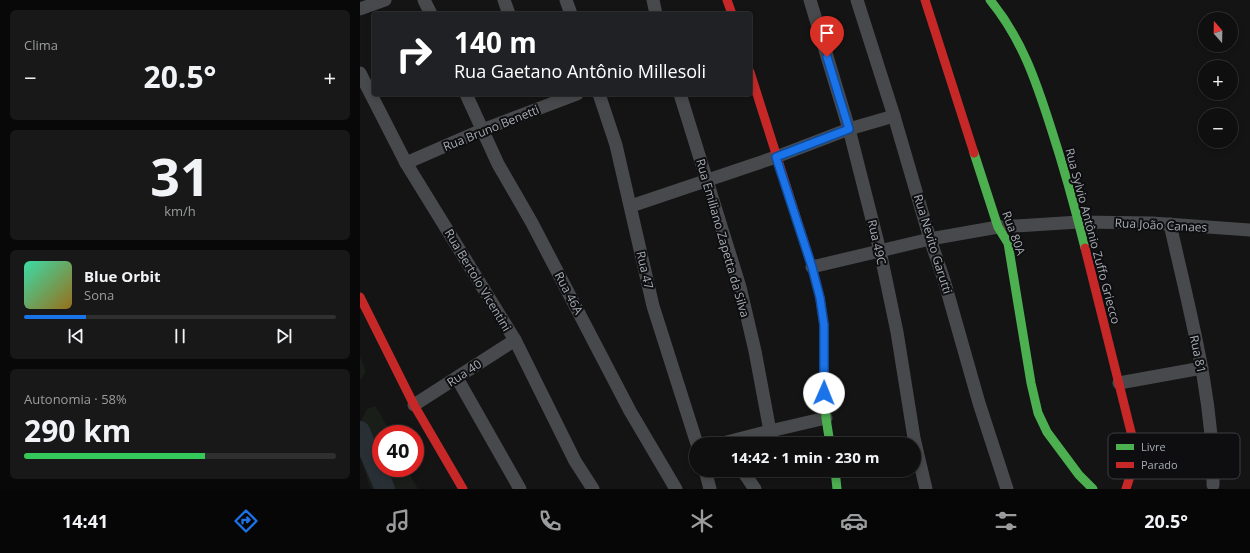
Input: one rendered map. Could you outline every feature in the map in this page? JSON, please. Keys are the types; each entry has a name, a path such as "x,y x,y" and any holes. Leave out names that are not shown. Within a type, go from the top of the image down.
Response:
{"street":[{"path":"360,9 385,0"},
{"path":"424,0 430,12"},
{"path":"504,0 508,12"},
{"path":"566,0 570,12"},
{"path":"652,0 655,12"},
{"path":"728,0 731,12"},
{"name":"Rua 49C","path":"810,0 849,129 880,251 897,332 914,438 926,489"},
{"name":"Rua Nevito Garutti","path":"857,0 894,116 930,239 944,280 978,403 1007,489"},
{"name":"Rua 80A","path":"925,0 998,226 1008,244 1031,383 1038,413 1047,432 1079,475 1093,489"},
{"name":"Rua Sylvio Antônio Zuffo Griecco","path":"990,0 1014,32 1027,56 1045,107 1064,166 1079,222 1131,433"},
{"name":"Rua Bertolo Vicentini","path":"360,72 372,96"},
{"path":"752,79 812,267 820,298 824,325 824,393 829,437"},
{"name":"Rua Bertolo Vicentini","path":"372,96 406,163 514,340 575,461 593,489"},
{"name":"Rua 46A","path":"467,96 498,164 536,230 630,411 676,489"},
{"name":"Rua Bruno Benetti","path":"406,163 482,130 572,96"},
{"name":"Rua 47","path":"600,96 616,145 653,306 695,437"},
{"name":"Rua Emiliano Zapetta da Silva","path":"681,96 740,287 755,351 770,431"},
{"path":"631,206 776,157 849,129 894,116"},
{"name":"Rua João Canaes","path":"812,267 930,239 998,226 1079,222 1170,224 1250,230"},
{"name":"Rua 81","path":"1170,224 1202,368 1211,433"},
{"path":"360,297 414,405 463,489"},
{"name":"Rua 40","path":"414,405 514,340"},
{"path":"1119,382 1202,368"},
{"path":"457,378 520,489"},
{"path":"747,437 826,418"},
{"path":"707,477 710,489"},
{"path":"747,477 755,489"},
{"path":"836,477 837,489"},
{"name":"Rua Sylvio Antônio Zuffo Griecco","path":"1126,489 1130,479"},
{"name":"Rua 81","path":"1212,479 1212,485"}],"shaded area":[{"path":"360,356 366,372 360,381"},
{"path":"375,406 386,425 372,425 372,477 411,477 418,489 371,489 360,457 360,423 367,409"}],"waterway":[{"path":"360,431 385,489"}],"traffic: fast":[{"path":"990,0 1011,30 1034,77 1060,158 1085,248"},
{"path":"974,153 998,227 1008,243 1031,383 1038,413 1047,432 1079,475 1093,489"},
{"path":"824,383 829,437"},
{"path":"836,477 837,489"}],"traffic: jam":[{"path":"727,0 731,12"},
{"path":"925,0 974,153"},
{"path":"752,78 812,267 820,298 824,325 824,383"},
{"path":"1085,248 1131,433"},
{"path":"360,297 414,405 463,489"},
{"path":"1126,489 1129,479"}],"route":[{"path":"824,393 824,325 820,298 812,267 776,157 849,129 827,57"}]}
